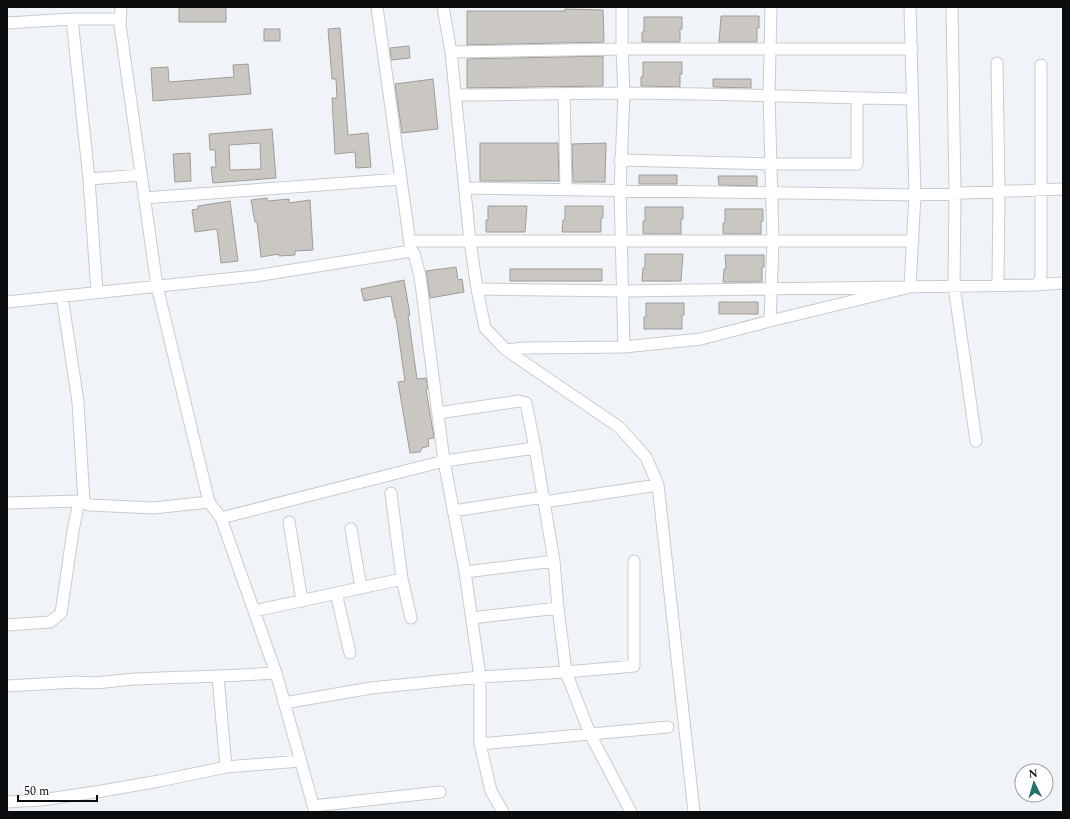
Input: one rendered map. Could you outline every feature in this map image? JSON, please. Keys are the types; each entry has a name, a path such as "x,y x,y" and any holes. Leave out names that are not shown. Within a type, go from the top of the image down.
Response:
{"street":[{"path":"121,7 120,25 156,286 209,502 221,518 276,673 314,809 440,792"},
{"path":"377,7 411,246 420,276 444,461 472,618 480,677 480,744 492,791 503,812"},
{"path":"443,7 451,52 466,188 470,241 477,289 485,328 506,350 619,427 646,457 658,485 694,812"},
{"path":"622,7 624,93 620,160 620,190 624,347"},
{"path":"770,321 773,241 769,95 771,7"},
{"path":"910,7 915,195 914,241 910,287"},
{"path":"952,7 955,193 954,286 976,441"},
{"path":"7,23 72,19 120,19"},
{"path":"72,19 89,180 97,292"},
{"path":"451,52 770,48 912,49"},
{"path":"997,63 999,192 998,285"},
{"path":"1034,285 1039,282 1042,276 1041,65"},
{"path":"455,96 624,93 912,99"},
{"path":"564,94 566,189"},
{"path":"620,160 770,164 857,164 857,99"},
{"path":"89,180 141,175"},
{"path":"144,198 401,179"},
{"path":"466,188 915,195 1063,189"},
{"path":"7,302 256,276 411,246 470,241 914,241"},
{"path":"477,289 623,291 1034,285 1063,283"},
{"path":"506,350 524,348 624,347 701,340 770,321 910,287"},
{"path":"7,625 50,622 61,613 73,531 82,502 78,402 62,296"},
{"path":"438,413 519,401 526,403 554,560 566,672 590,734 629,812"},
{"path":"221,518 444,461 535,448"},
{"path":"453,511 658,485"},
{"path":"390,493 402,579 411,618"},
{"path":"7,503 82,502 90,505 153,508 209,502"},
{"path":"289,522 302,601"},
{"path":"351,529 361,588"},
{"path":"465,572 554,560"},
{"path":"284,702 371,688 480,677 634,666 634,561"},
{"path":"254,611 402,579"},
{"path":"336,593 350,653"},
{"path":"472,618 558,608"},
{"path":"7,686 77,682 86,684 133,679 218,677 276,673"},
{"path":"218,677 226,767"},
{"path":"480,744 668,727"},
{"path":"7,802 41,800 159,781 226,767 301,761"}],"building":[{"path":"179,7 226,7 226,22 179,22"},
{"path":"565,9 603,10 604,42 467,45 467,11 565,11"},
{"path":"721,16 759,16 757,42 719,42"},
{"path":"644,17 682,17 680,42 642,42"},
{"path":"340,28 348,135 368,133 371,167 356,168 355,152 335,154 332,98 337,98 336,79 332,79 328,29"},
{"path":"264,29 280,29 280,41 264,41"},
{"path":"409,46 410,58 391,60 390,48"},
{"path":"603,56 603,86 467,88 467,59"},
{"path":"643,62 682,62 680,87 641,86 641,77 643,77"},
{"path":"248,64 251,94 153,101 151,68 168,67 169,82 234,77 233,65"},
{"path":"433,79 438,129 402,133 395,84"},
{"path":"713,79 751,79 751,88 713,87"},
{"path":"272,129 276,178 213,183 211,167 216,167 215,150 210,150 209,134","holes":["260,143 261,169 230,170 229,145"]},
{"path":"480,143 558,143 559,181 480,181"},
{"path":"606,143 605,182 573,182 572,144"},
{"path":"190,153 191,181 175,182 173,154"},
{"path":"639,175 677,175 677,184 639,184"},
{"path":"718,176 757,176 757,186 719,185"},
{"path":"267,198 268,201 289,199 289,203 310,200 313,250 295,251 295,255 279,256 279,254 261,257 257,222 255,222 251,200"},
{"path":"230,201 238,261 221,263 217,229 195,232 192,210 198,209 198,206"},
{"path":"488,206 527,206 525,232 486,232"},
{"path":"565,206 603,206 601,232 562,232 563,220 565,220"},
{"path":"645,207 683,207 681,234 643,234"},
{"path":"725,209 763,209 761,234 723,234"},
{"path":"645,254 683,254 681,281 642,281 643,268 645,268"},
{"path":"725,255 764,255 762,282 723,282 724,269 726,269"},
{"path":"456,267 458,280 462,279 464,292 430,298 426,271"},
{"path":"510,269 602,269 602,281 510,281"},
{"path":"404,280 410,315 408,315 417,379 426,378 428,388 426,389 434,438 428,439 429,446 422,448 420,452 410,453 398,382 405,381 396,318 391,296 364,301 361,289"},
{"path":"719,302 758,302 758,314 719,314"},
{"path":"646,303 684,303 682,329 644,329"}]}
